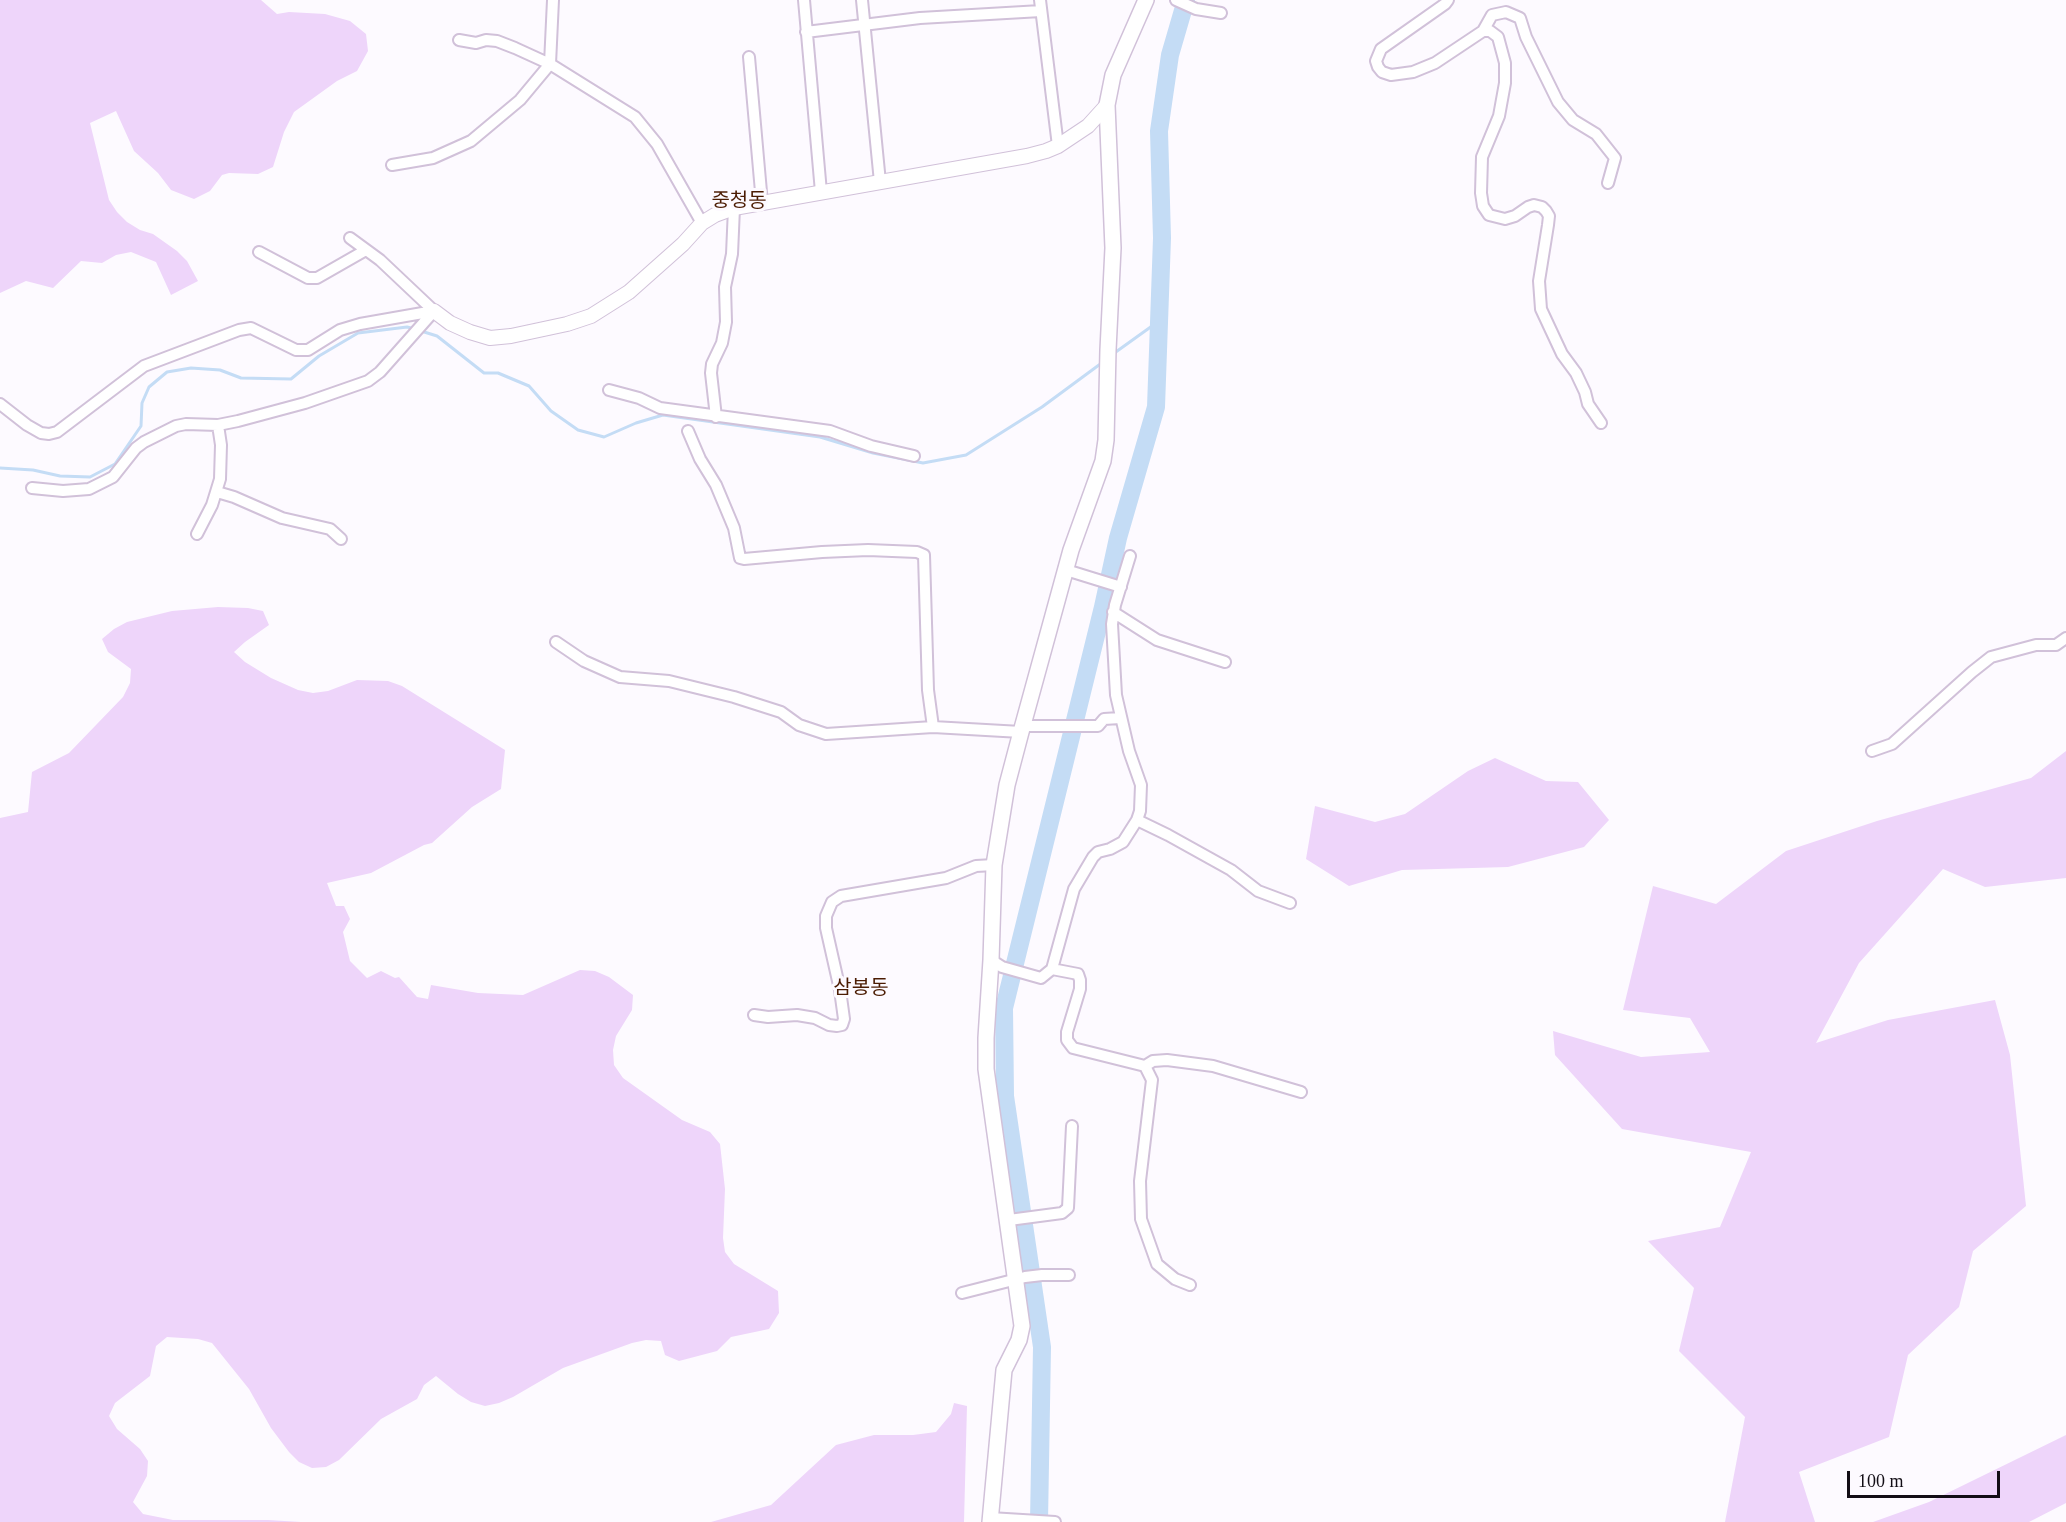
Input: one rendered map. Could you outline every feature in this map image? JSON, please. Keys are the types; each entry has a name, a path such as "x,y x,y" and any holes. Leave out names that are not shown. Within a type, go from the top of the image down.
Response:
{"main road":[{"path":"990,1520 1004,1370 1019,1340 1022,1326 1020,1279 987,1069 986,1038 996,964 994,865 1006,785 1021,729 1081,520 1103,461 1106,440 1113,248 1107,105 1113,75 1146,0"}],"street":[{"path":"392,165 433,158 471,141 520,100 550,64 553,0"},
{"path":"804,0 821,192"},
{"path":"862,0 880,182"},
{"path":"1176,0 1196,9 1221,13"},
{"path":"1448,0 1381,49 1376,61 1382,72 1401,75 1435,63 1483,31 1492,15 1506,12 1520,18 1526,37 1558,102 1573,120 1596,134 1615,158 1608,183"},
{"path":"806,32 1041,6 1058,146"},
{"path":"1483,31 1490,31 1498,37 1505,63 1505,83 1499,116 1482,158 1481,193 1484,206 1489,215 1505,219 1534,205 1542,207 1549,216 1539,281 1541,309 1562,354 1576,373 1588,404 1601,423"},
{"path":"459,40 476,43 486,40 497,41 550,64 635,117 657,144 702,223"},
{"path":"749,57 762,203"},
{"path":"350,238 380,260 450,323 490,338 511,336 567,324 591,316 629,292 683,244 702,223 715,215 734,208 1027,156 1058,146 1088,126 1107,105"},
{"path":"716,417 711,373 712,364 722,343 726,322 725,287 732,248 734,208"},
{"path":"259,252 308,278 317,278 366,250"},
{"path":"32,488 63,491 89,489 113,477 136,448 152,438 186,424 218,425 238,421 305,403 368,381 380,372 434,311"},
{"path":"0,404 41,433 49,434 57,432 144,366 239,330 251,328 296,350 308,350 340,330 360,324 434,311"},
{"path":"609,390 639,398 660,408 830,431 871,446 914,456"},
{"path":"197,534 217,492 220,479 221,445 218,425"},
{"path":"688,430 700,459 716,484 725,506 737,536 740,558 868,550 917,552 924,555 927,690 933,727"},
{"path":"217,492 282,518 330,529 341,538"},
{"path":"996,964 1041,978 1052,969 1074,889 1093,857 1098,852 1123,842 1137,820 1142,801 1141,785 1120,718 1116,695 1113,612 1119,586 1130,556"},
{"path":"1066,570 1119,586"},
{"path":"1113,612 1157,640 1225,662"},
{"path":"1872,751 1892,744 1991,657 2036,645 2056,645 2066,638"},
{"path":"556,642 584,661 620,676 669,681 734,697 781,712 799,725 826,734 933,727 1021,729 1098,726 1104,719 1120,718"},
{"path":"1137,820 1231,870 1258,891 1290,903"},
{"path":"754,1015 768,1017 797,1015 815,1018 829,1025 842,1024 844,1018 840,990 826,928 826,915 832,902 841,896 946,878 976,866 994,865"},
{"path":"1052,969 1077,974 1080,980 1080,989 1067,1032 1067,1040 1073,1048 1145,1066 1153,1061 1167,1060 1213,1066 1301,1092"},
{"path":"1145,1066 1152,1080 1140,1181 1141,1219 1157,1264 1175,1279 1190,1285"},
{"path":"1011,1220 1062,1213 1068,1208 1072,1126"},
{"path":"962,1293 1042,1275 1069,1275"},
{"path":"990,1520 1055,1522"}],"shaded area":[{"path":"0,0 261,0 277,14 289,12 325,14 350,21 366,34 368,51 357,71 337,81 294,112 284,132 273,167 258,174 229,173 222,175 210,191 194,199 171,190 158,173 134,151 116,111 90,123 109,200 117,212 127,222 140,230 153,234 177,251 187,261 198,281 171,295 156,262 131,252 116,255 102,263 81,261 53,288 26,281 0,293"},
{"path":"218,607 263,611 269,625 234,652 245,662 271,678 298,690 313,693 328,691 357,680 388,681 402,686 505,750 501,789 472,807 432,843 371,873 327,883 336,906 344,906 350,919 343,932 350,961 367,978 381,971 395,978 399,977 417,997 428,999 431,985 478,993 523,995 580,970 595,971 609,977 633,995 632,1010 616,1036 613,1050 614,1065 623,1078 682,1120 710,1132 720,1144 725,1189 723,1238 725,1252 734,1264 778,1291 779,1313 769,1329 731,1337 717,1351 679,1361 665,1355 661,1341 646,1340 632,1343 563,1368 513,1397 485,1406 471,1402 436,1376 424,1385 417,1399 381,1419 339,1460 326,1467 312,1468 299,1462 289,1452 271,1428 249,1389 212,1343 198,1339 167,1337 156,1346 150,1376 115,1403 109,1416 117,1429 140,1449 148,1461 147,1476 133,1502 143,1514 173,1520 301,1522 0,1522 0,818 28,812 32,772 69,753 123,697 130,683 131,669 108,652 102,639 127,622 172,611"},
{"path":"2066,751 2066,878 1985,887 1943,869 1859,963 1816,1043 1888,1020 1995,1000 2010,1055 2026,1206 1973,1251 1959,1307 1908,1355 1889,1437 1799,1472 1815,1522 1725,1522 1745,1417 1679,1351 1694,1288 1648,1241 1720,1227 1751,1152 1622,1129 1555,1055 1553,1031 1641,1057 1710,1052 1690,1018 1623,1010 1653,886 1716,904 1786,851 1877,821 2031,778"},
{"path":"1495,758 1546,781 1578,782 1609,820 1584,847 1508,867 1402,870 1349,886 1306,859 1315,806 1375,822 1405,814 1468,771"},
{"path":"954,1403 967,1406 964,1522 711,1522 771,1505 836,1445 874,1435 913,1435 936,1432 951,1414"},
{"path":"2066,1435 2066,1503 2029,1522 1873,1522 1929,1502"}],"waterway":[{"path":"1039,1522 1042,1347 1005,1096 1004,1008 1118,538 1156,407 1162,238 1159,131 1170,55 1186,0"},
{"path":"1113,354 1159,321"},
{"path":"0,468 33,470 60,476 90,477 115,464 141,426 142,403 149,387 167,372 191,368 220,370 241,378 291,379 319,356 358,333 407,327 415,329"},
{"path":"421,331 437,336 484,373 498,373 529,386 551,411 578,430 604,437 636,423 663,415 820,437 873,453 923,463 966,455 1042,407 1103,362"}],"district":[{"name":"중청동","path":"739,199"},
{"name":"삼봉동","path":"861,986"}]}
